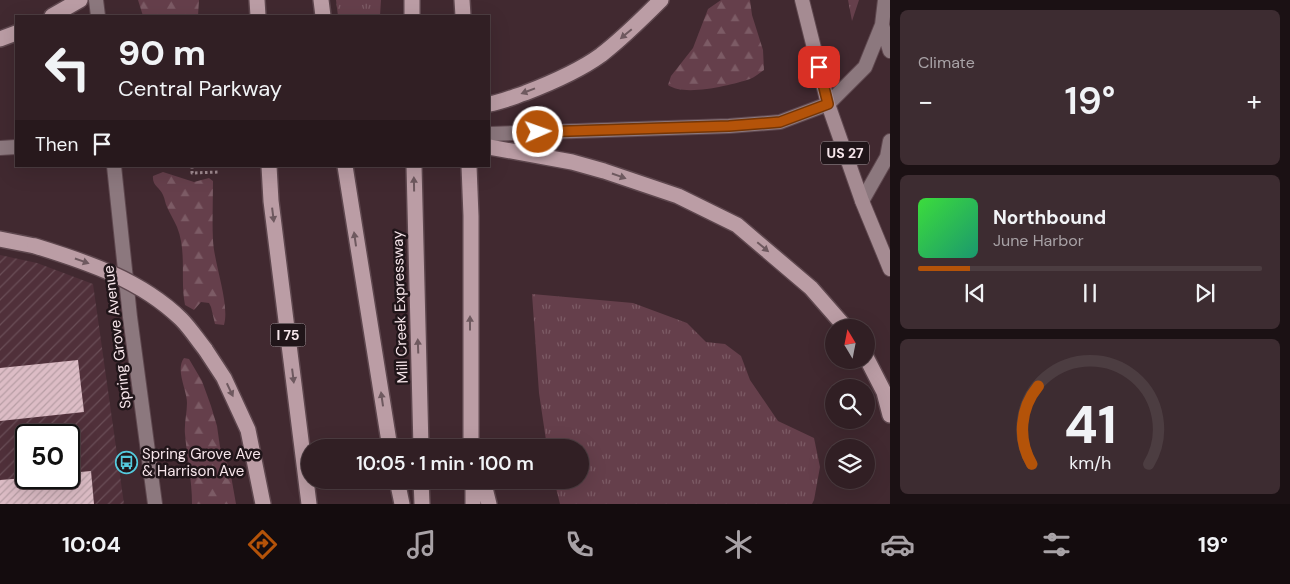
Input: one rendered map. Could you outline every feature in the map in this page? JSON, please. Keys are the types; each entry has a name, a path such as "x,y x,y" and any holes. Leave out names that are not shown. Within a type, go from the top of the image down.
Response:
{"highway":[{"path":"54,15 80,0"},
{"path":"257,0 258,15"},
{"path":"321,0 323,15"},
{"path":"412,0 412,15"},
{"path":"462,0 463,15"},
{"path":"490,104 498,103 533,90 567,75 600,56 636,25 661,0"},
{"path":"0,39 15,33"},
{"path":"490,147 572,162 678,196 737,225 811,288 838,319"},
{"name":"I 75","path":"268,167 309,504"},
{"path":"345,167 389,439"},
{"name":"Mill Creek Expressway","path":"414,167 421,439"},
{"path":"468,167 472,439"},
{"path":"0,239 35,246 84,261 124,279 154,297 181,319 205,348 224,378 248,430 263,504"},
{"path":"872,369 884,392 890,415"},
{"path":"470,407 475,439"},
{"path":"398,489 402,504"},
{"path":"421,489 422,504"},
{"path":"472,489 473,504"},
{"path":"485,489 489,504"}],"main road":[{"path":"96,0 98,15"},
{"name":"US 27","path":"802,0 828,104 862,201 890,268"},
{"path":"490,134 729,126 780,122 828,104 865,67 882,25 885,0"},
{"path":"882,25 890,51"},
{"path":"862,201 887,157 890,141"},
{"path":"0,149 15,148"},
{"name":"Spring Grove Avenue","path":"114,167 130,317 155,504"}],"path":[{"path":"192,167 192,173 219,172"}],"shaded area":[{"path":"0,255 37,263 93,284 124,504 0,504"}],"green space":[{"path":"138,0 199,0 198,15 143,15"},
{"path":"336,0 381,0 380,15 338,15"},
{"path":"721,0 750,0 752,15 763,50 764,70 750,79 708,89 685,90 668,85 671,76 693,48 708,9"},
{"path":"848,0 859,0 852,21"},
{"path":"163,172 194,182 209,178 213,181 213,240 225,306 224,325 215,324 209,303 201,302 194,310 185,305 183,256 180,236 163,195 153,179 153,176"},
{"path":"532,294 633,303 687,323 706,342 725,344 741,356 750,380 778,421 814,438 820,467 814,500 812,504 560,504 556,489 589,489 589,439 546,439 539,393"},
{"path":"184,358 189,359 202,381 211,406 217,426 220,447 230,470 236,504 192,504 185,430 187,398 181,374"}],"building":[{"path":"78,360 84,412 0,421 0,368"},
{"path":"91,471 94,504 0,504 0,480 15,479 15,489 80,489 80,472"}],"place":[{"name":"Spring Grove Ave & Harrison Ave","path":"126,463"}],"route":[{"path":"538,132 729,126 780,122 828,104 819,67"}]}
